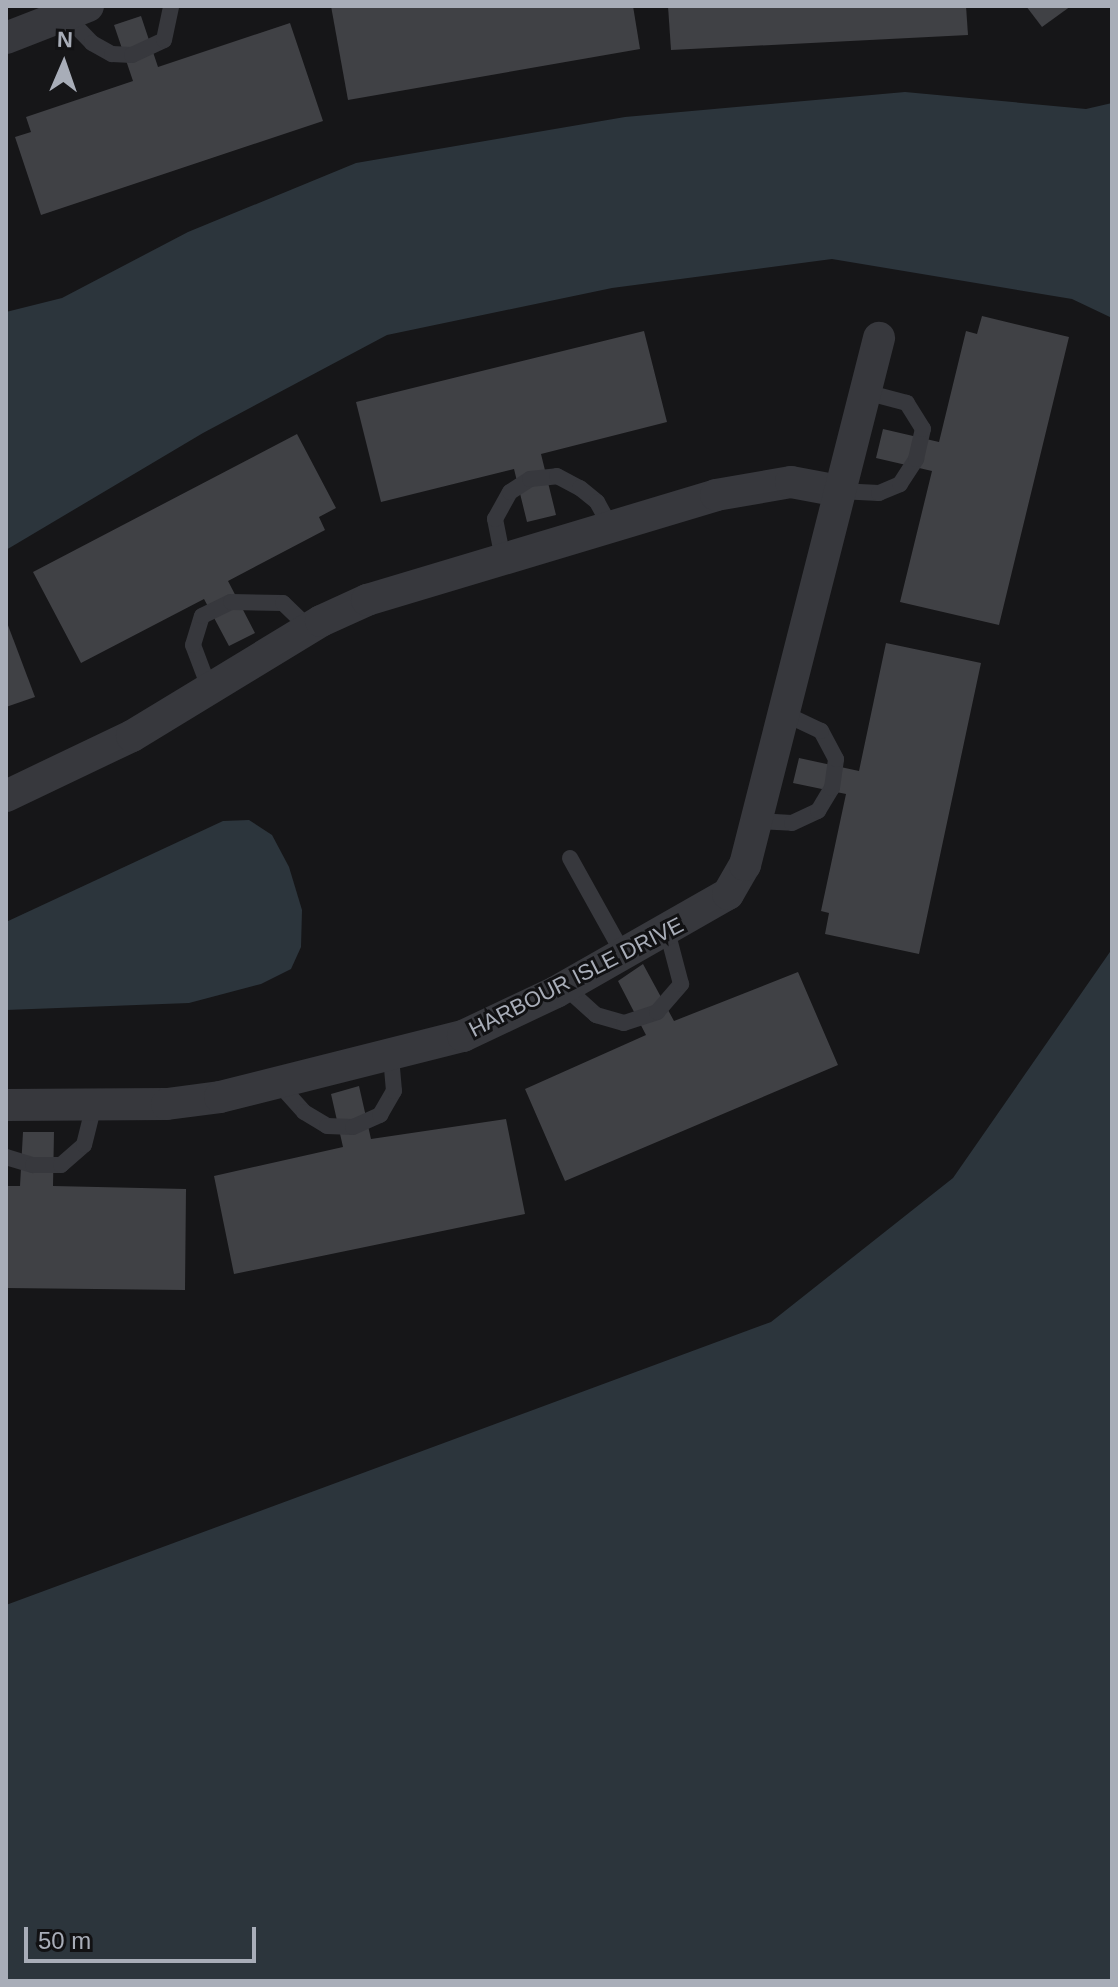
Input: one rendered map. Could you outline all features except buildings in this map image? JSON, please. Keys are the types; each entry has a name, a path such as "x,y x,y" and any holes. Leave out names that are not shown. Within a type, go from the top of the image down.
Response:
{"street":[{"path":"6,38 76,10"},
{"name":"HARBOUR ISLE DRIVE","path":"6,1105 167,1104 278,1083 463,1036 565,987 728,894 745,865 879,338"},
{"path":"6,796 132,736 309,628 367,600 716,495 791,482 839,491"}],"lane":[{"path":"76,10 92,43 112,54 132,55 164,40 171,6"},
{"path":"839,491 879,493 900,484 916,459 923,429 907,403 865,392"},
{"path":"503,559 495,519 510,492 530,479 557,476 580,488 597,502 611,527"},
{"path":"210,690 193,645 202,616 231,602 283,603 309,628"},
{"path":"756,821 792,823 818,811 832,788 836,759 821,731 783,713"},
{"path":"570,858 624,955"},
{"path":"565,987 596,1015 624,1023 657,1012 681,984 667,931"},
{"path":"278,1083 304,1112 327,1126 353,1127 380,1115 394,1091 391,1055"},
{"path":"6,1157 33,1165 61,1165 84,1145 94,1105"}],"shaded area":[{"path":"905,92 1086,109 1112,103 1112,318 1072,299 832,259 612,288 387,335 203,433 6,550 6,312 62,298 188,232 356,163 625,117"},
{"path":"249,820 272,835 289,867 302,910 301,947 291,969 261,984 189,1003 6,1010 6,922 223,821"},
{"path":"1112,949 1112,1981 6,1981 6,1605 771,1322 953,1178"}]}
